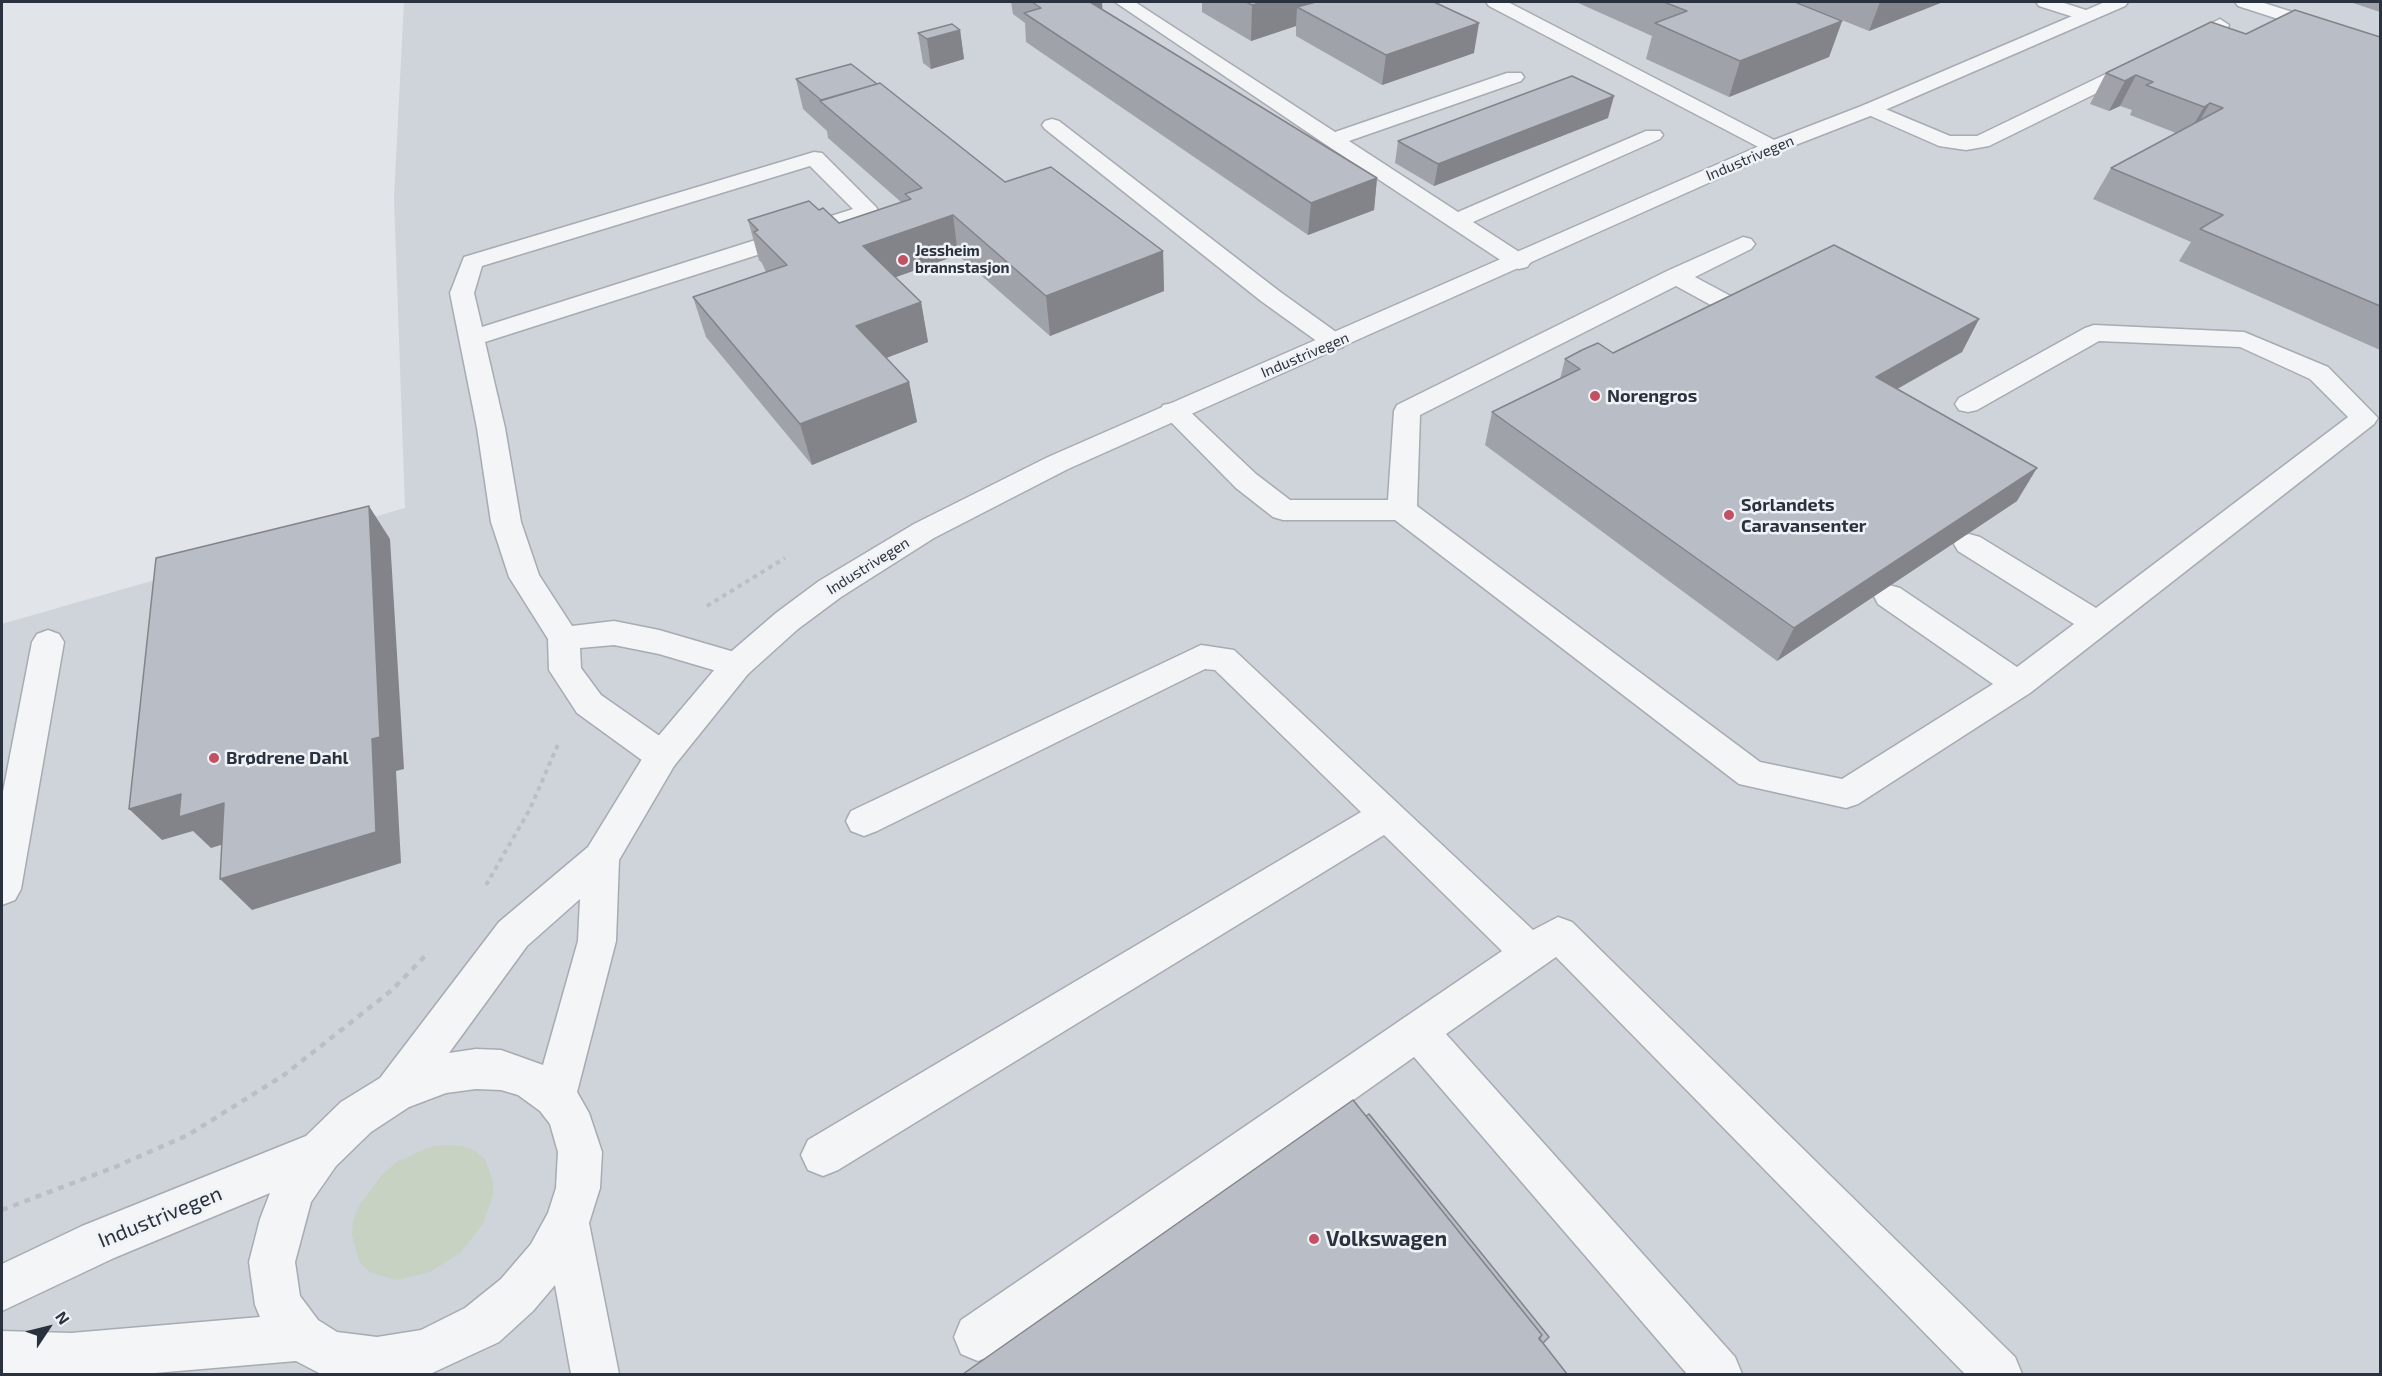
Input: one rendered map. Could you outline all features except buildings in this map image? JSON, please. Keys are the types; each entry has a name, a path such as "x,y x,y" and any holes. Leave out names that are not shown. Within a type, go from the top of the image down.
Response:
{"street":[{"path":"1124,2 1519,262"},
{"path":"1495,2 1773,147"},
{"path":"2045,2 2086,16"},
{"name":"Industrivegen","path":"395,1092 513,934 601,858 662,756 737,665 787,621 830,589 924,531 1058,463 1519,262 1773,147 1871,109 2119,2"},
{"path":"2244,2 2380,46"},
{"path":"1871,109 1946,142 1966,144 1982,142 2220,25"},
{"path":"1332,140 1514,77"},
{"path":"1052,125 1270,296 1334,342"},
{"path":"1456,221 1653,135"},
{"path":"472,338 868,212 814,158 472,262 462,293 491,428 506,522 524,577 564,638 565,670 589,704 662,756"},
{"path":"1402,510 1407,411 1743,244"},
{"path":"1675,276 1728,305"},
{"path":"1173,411 1246,481 1283,510 1402,510 1751,774 1846,794 2018,684 2364,418 2319,373 2244,339 2094,333 1968,404"},
{"path":"1969,544 2096,623"},
{"path":"1889,597 2018,684"},
{"path":"564,638 614,633 659,642 737,665"},
{"path":"2,889 48,642"},
{"path":"864,821 1201,657 1223,658 1531,953"},
{"path":"823,1155 1386,815"},
{"name":"Industrivegen","path":"555,1097 597,941 601,858"},
{"path":"978,1337 1558,934 1998,1374"},
{"path":"1419,1032 1718,1374"},
{"path":"2,1355 329,1356 377,1361 424,1353 482,1324 517,1295 547,1260 567,1223 578,1188 580,1152 567,1113 555,1097 531,1080 501,1070 476,1069 446,1073 395,1092 356,1118 321,1151 295,1187 282,1218 272,1262 278,1305 329,1356"},
{"name":"Industrivegen","path":"2,1288 98,1242 321,1151"},
{"path":"567,1223 596,1374"}],"shaded area":[{"path":"404,2 2380,2 2380,1374 2,1374 2,624 405,508 394,198"}],"green space":[{"path":"462,1146 484,1158 493,1181 493,1195 483,1224 460,1253 430,1272 397,1280 369,1272 360,1263 352,1235 353,1220 360,1204 383,1174 398,1161 431,1147"}],"place":[{"name":"Jessheim brannstasjon","path":"903,260"},
{"name":"Norengros","path":"1595,396"},
{"name":"Sørlandets Caravansenter","path":"1729,515"},
{"name":"Brødrene Dahl","path":"214,758"},
{"name":"Volkswagen","path":"1314,1239"}]}
